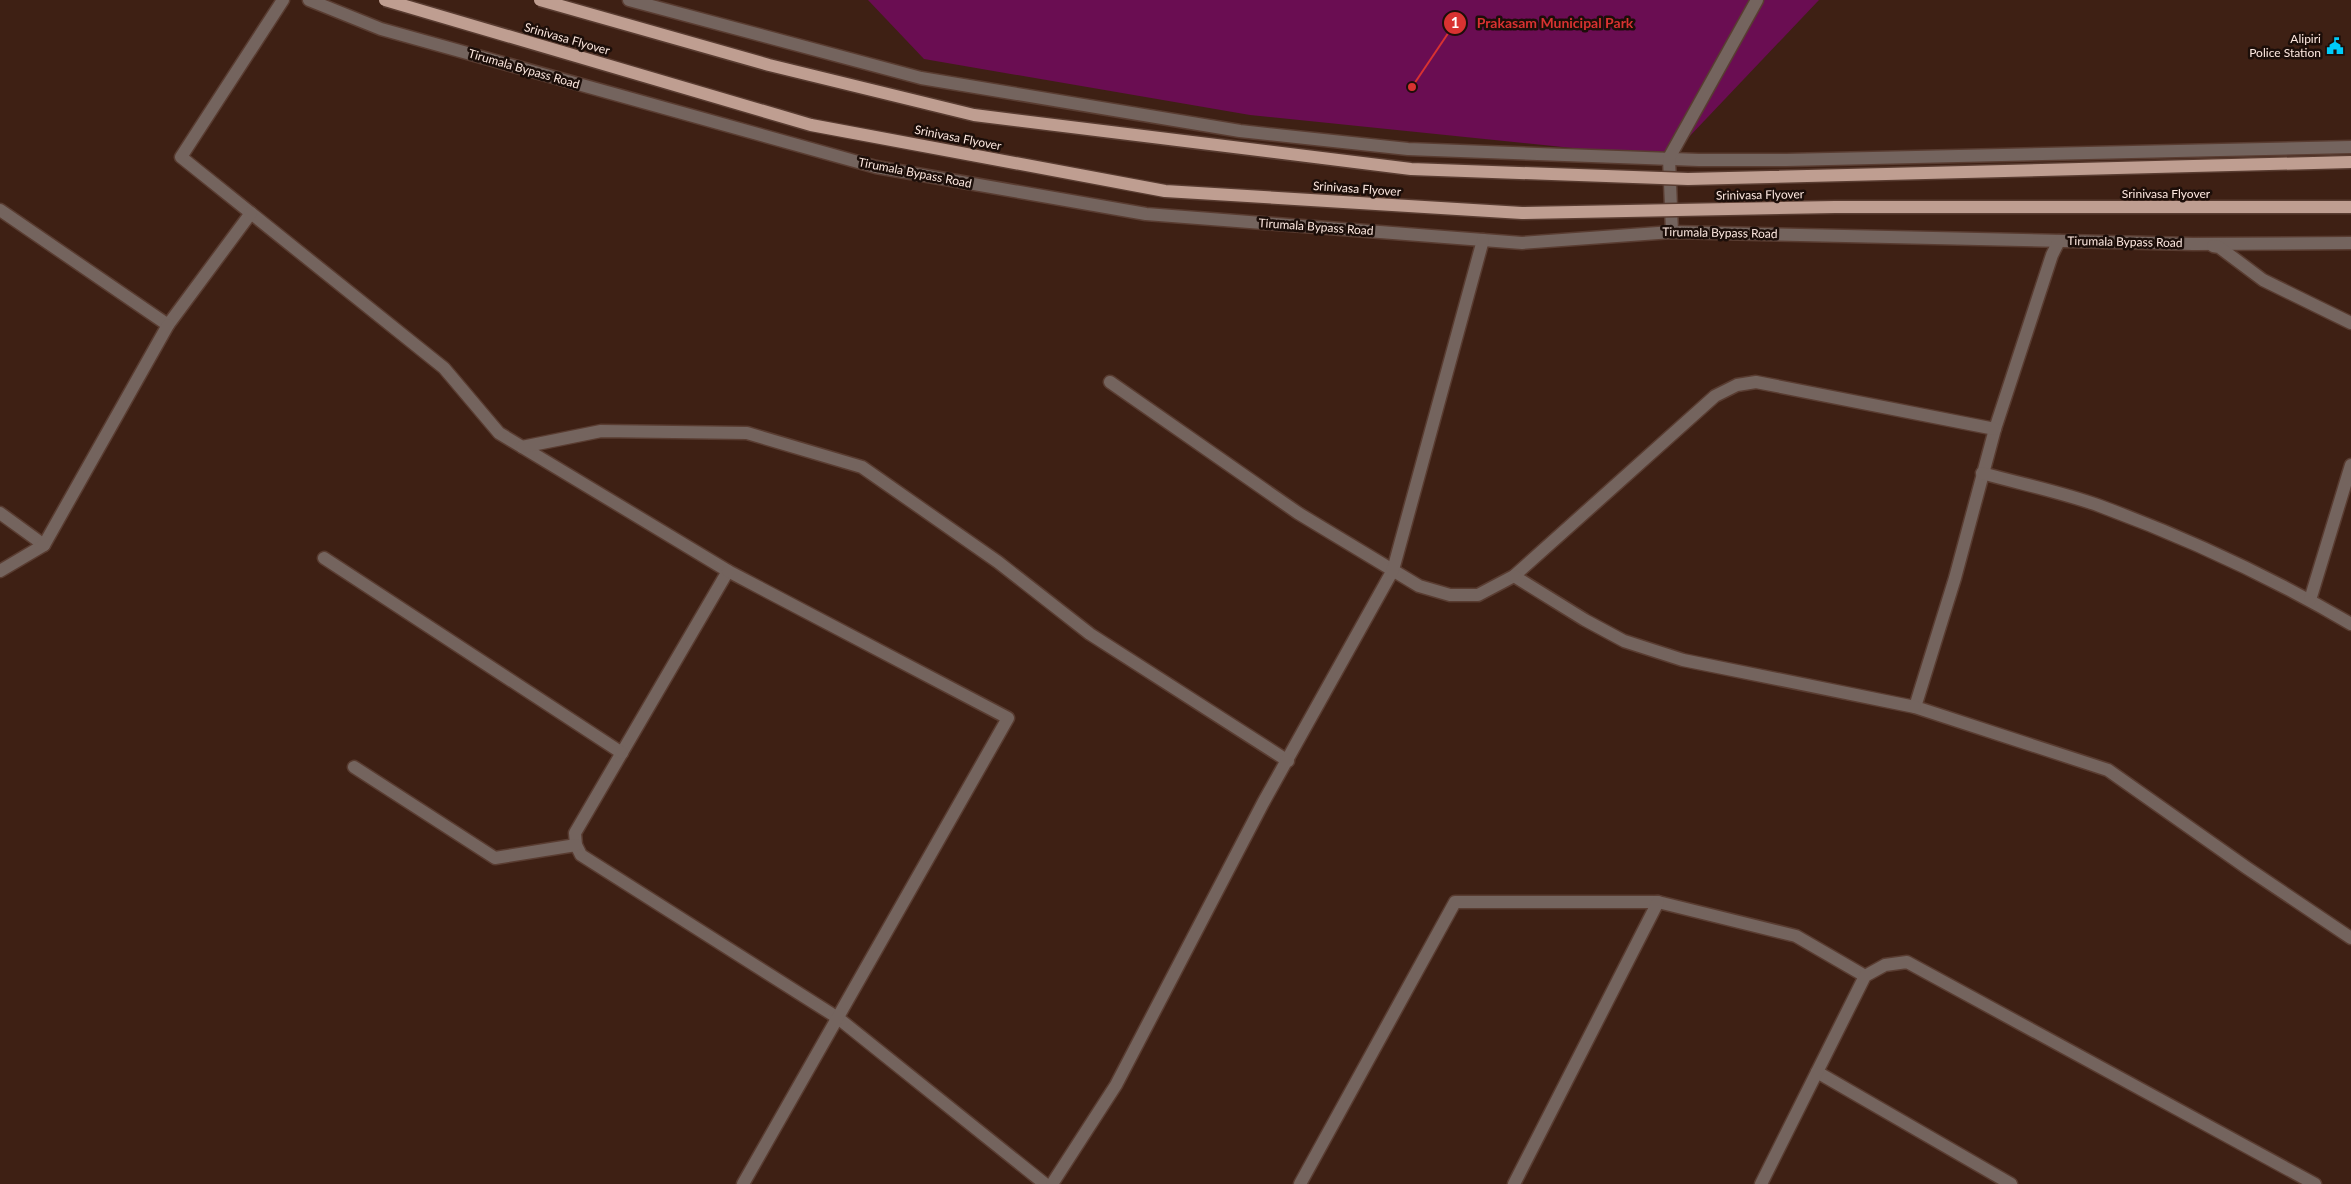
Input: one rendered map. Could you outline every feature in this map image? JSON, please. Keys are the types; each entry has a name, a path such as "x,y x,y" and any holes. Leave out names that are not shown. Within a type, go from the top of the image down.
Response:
{"main road":[{"name":"Srinivasa Flyover","path":"385,0 810,125 1165,191 1522,214 1835,207 2351,206"},
{"name":"Srinivasa Flyover","path":"540,0 769,65 974,116 1411,169 1688,179 2351,162"}],"street":[{"path":"283,0 181,157 444,368 499,433 728,571 1008,718 743,1184"},
{"name":"Tirumala Bypass Road","path":"309,0 381,30 876,167 1146,214 1522,243 1672,232 2193,244 2351,243"},
{"path":"629,0 921,78 1240,131 1408,149 1786,160 2347,148 2351,137"},
{"path":"1672,232 1669,158 1757,0"},
{"path":"0,210 168,325"},
{"path":"0,571 44,545 168,325 251,213"},
{"path":"1052,1184 1116,1085 1263,803 1393,570 1483,240"},
{"path":"1915,707 1955,578 1995,429 2058,241"},
{"path":"2193,244 2219,247 2263,280 2351,323"},
{"path":"1110,382 1298,513 1419,586 1450,595 1478,594 1514,576 1715,396 1737,385 1756,382 1995,429"},
{"path":"522,447 601,431 746,433 862,467 998,562 1090,634 1288,761"},
{"path":"2310,600 2351,465"},
{"path":"1982,473 2098,506 2240,563 2351,624"},
{"path":"0,513 44,545"},
{"path":"324,558 622,753"},
{"path":"728,571 575,833 576,845 581,855 838,1018 1044,1184"},
{"path":"1514,576 1585,620 1624,641 1683,660 1915,707 2108,770 2247,868 2351,938"},
{"path":"354,766 496,858 576,845"},
{"path":"1300,1184 1455,902 1658,902 1796,936 1864,976"},
{"path":"1514,1184 1658,902"},
{"path":"1761,1184 1864,976 1885,965 1907,962 2315,1184"},
{"path":"1816,1072 2011,1184"}],"shaded area":[{"path":"868,0 1819,0 1669,158 1250,115 924,59"}],"place":[{"name":"Alipiri Police Station","path":"2335,46"},
{"name":"Prakasam Municipal Park","path":"1412,87"}]}
